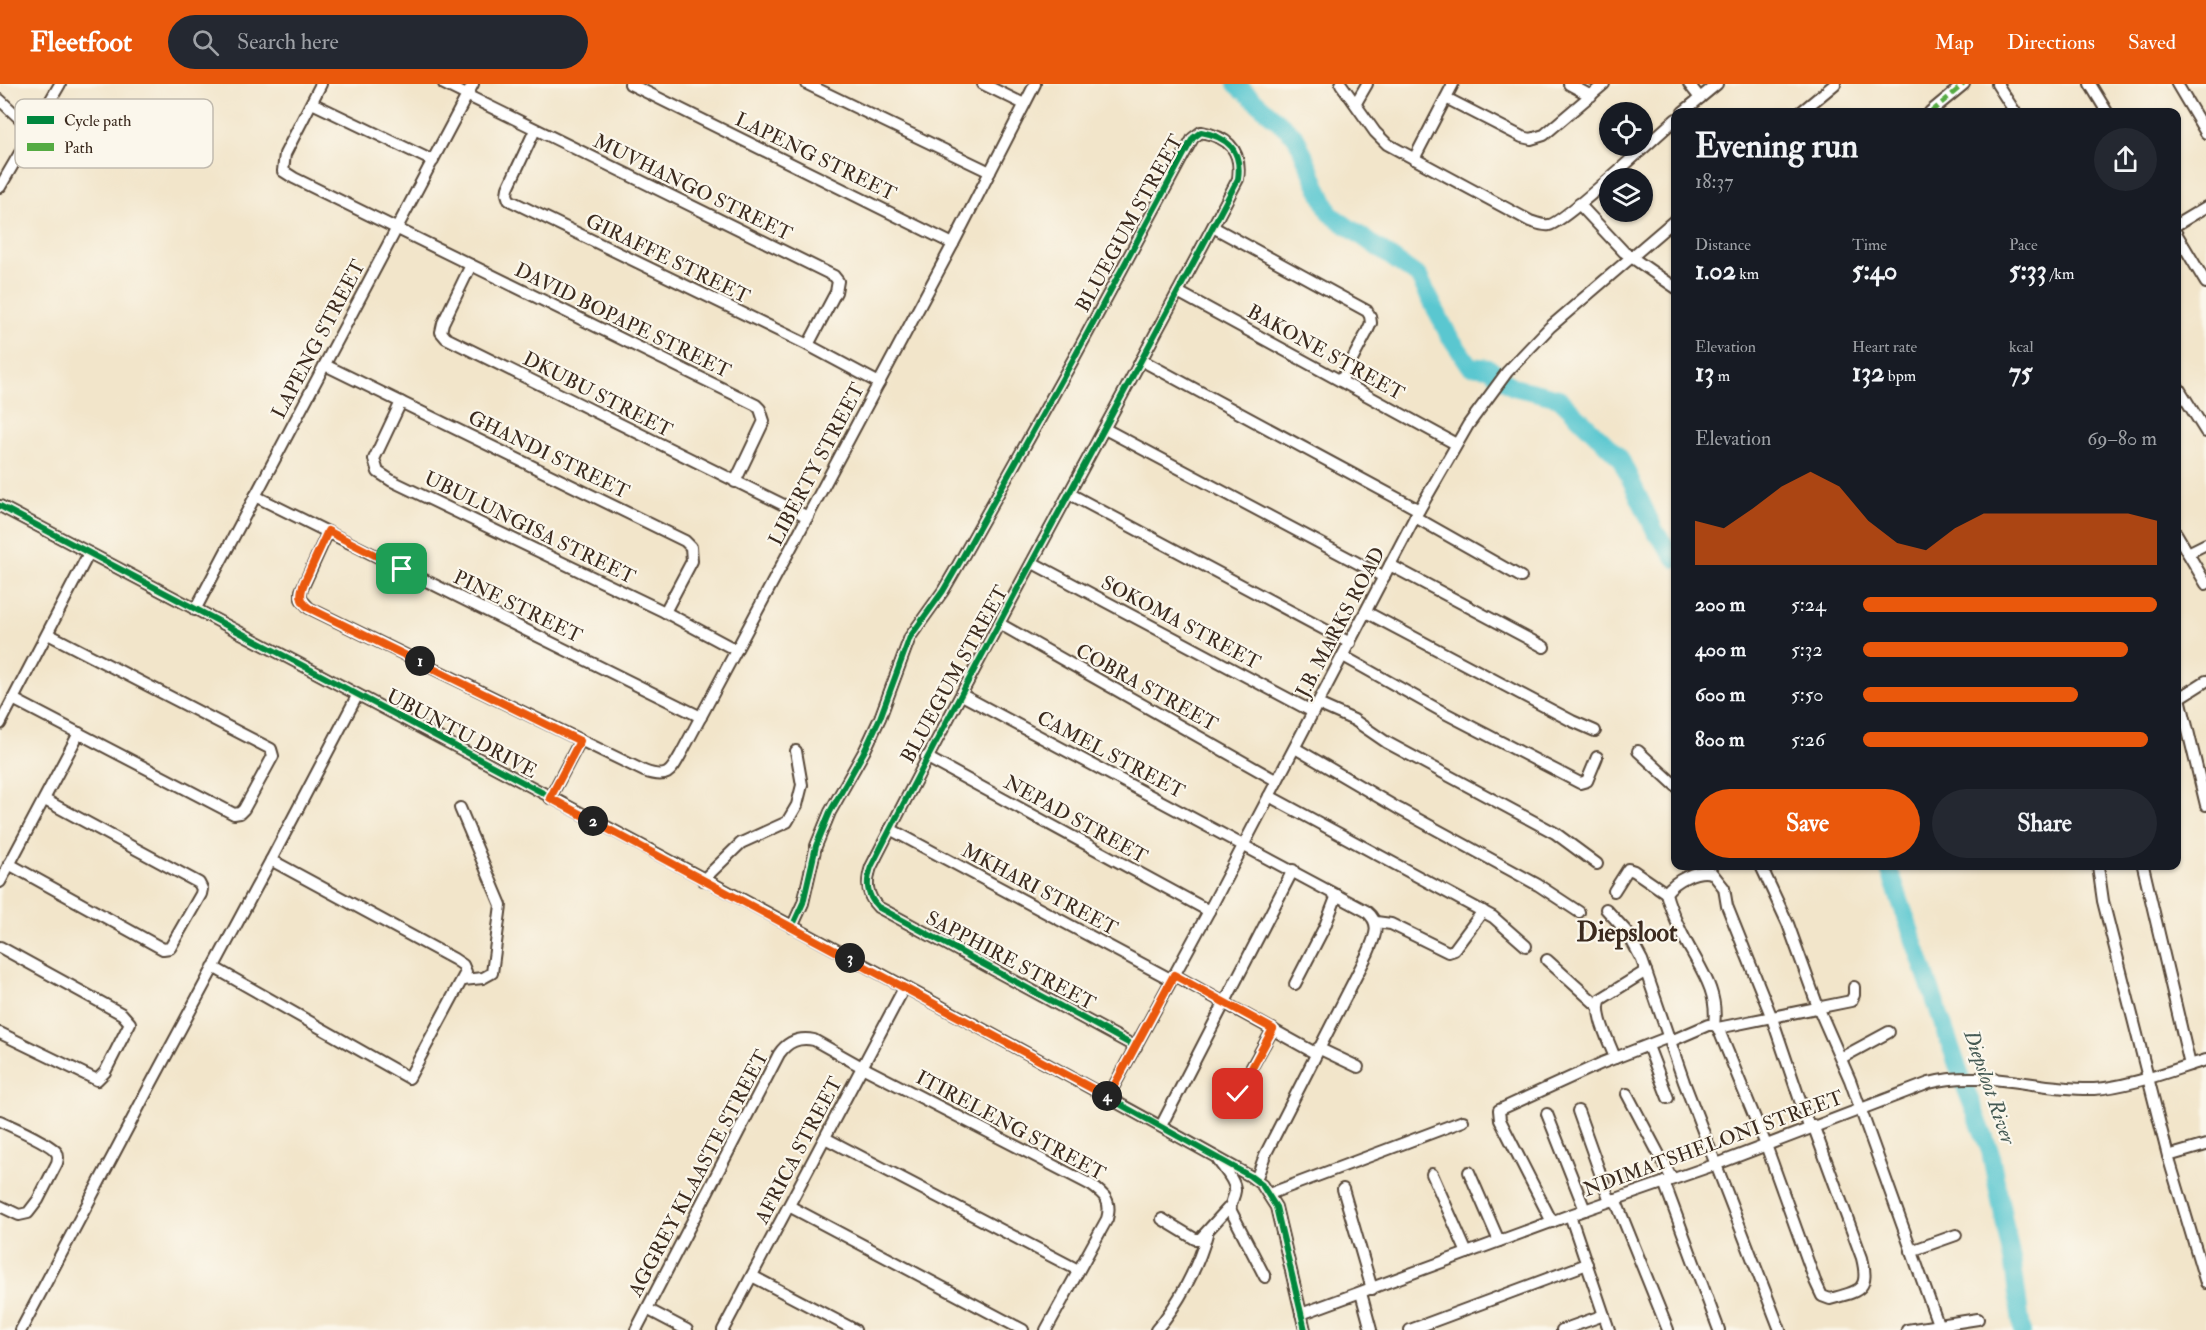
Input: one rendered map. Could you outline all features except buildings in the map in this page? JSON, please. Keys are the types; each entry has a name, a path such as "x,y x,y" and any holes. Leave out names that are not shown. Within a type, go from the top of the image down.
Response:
{"street":[{"path":"51,99 60,84"},
{"path":"321,84 312,103 433,161"},
{"name":"MUVHANGO STREET","path":"444,84 834,276 838,281 836,292 808,345"},
{"name":"LAPENG STREET","path":"195,610 473,84"},
{"name":"LAPENG STREET","path":"630,84 953,244"},
{"path":"807,84 990,172"},
{"path":"982,84 1024,104"},
{"name":"LIBERTY STREET","path":"328,531 301,591 301,599 305,605 580,741 644,771 662,775 673,768 701,717 953,244 1035,84"},
{"path":"1341,84 1375,132 1387,144 1530,221 1542,225 1554,223 1579,204 1671,124"},
{"path":"1356,103 1367,84"},
{"path":"1414,159 1453,84"},
{"path":"1569,84 1591,96"},
{"path":"1446,98 1522,137 1531,139 1544,135 1604,84"},
{"path":"1689,84 1700,98"},
{"path":"1688,108 1717,84"},
{"path":"1807,108 1835,84"},
{"path":"1936,108 1964,84"},
{"path":"1998,84 2013,108"},
{"path":"2090,84 2105,108"},
{"path":"2178,84 2206,133"},
{"path":"0,100 15,114"},
{"name":"DAVID BOPAPE STREET","path":"312,103 285,154 283,171 760,409 764,418 763,424 735,482"},
{"name":"GIRAFFE STREET","path":"535,130 508,188 507,194 510,200 808,345 879,383"},
{"name":"BLUEGUM STREET","path":"792,927 803,903 816,846 830,812 880,718 910,637 957,567 1193,138 1201,132 1215,134 1231,145 1237,154 1240,165 1238,179 1033,563 926,757 868,876 867,885 872,900"},
{"path":"0,187 15,162"},
{"path":"1579,204 1631,257 1671,285"},
{"path":"2181,222 2206,207"},
{"name":"J.B. MARKS ROAD","path":"1108,1097 1456,444 1485,399 1550,327 1671,223"},
{"path":"1213,227 1366,311 1370,316 1369,329 1341,381"},
{"path":"2181,241 2206,283"},
{"name":"DKUBU STREET","path":"471,265 443,323 441,332 446,338 808,518"},
{"name":"BAKONE STREET","path":"1178,292 1456,444"},
{"path":"1141,360 1417,514 1521,577"},
{"name":"GHANDI STREET","path":"325,365 690,544 693,553 692,561 665,612"},
{"path":"2181,392 2206,432"},
{"name":"UBULUNGISA STREET","path":"401,402 374,459 378,472 665,612 736,650"},
{"path":"1105,429 1384,577"},
{"path":"1070,494 1350,643"},
{"name":"PINE STREET","path":"255,496 701,717"},
{"name":"UBUNTU DRIVE","path":"0,506 792,927 1108,1097 1256,1180"},
{"path":"2181,541 2206,584"},
{"path":"2188,553 2206,544"},
{"path":"0,724 89,553"},
{"name":"SOKOMA STREET","path":"1033,563 1316,708 1354,720 1386,742 1555,833 1597,864"},
{"path":"1390,566 1544,647"},
{"path":"1366,612 1595,731"},
{"name":"COBRA STREET","path":"1000,624 1277,781"},
{"path":"13,699 234,814 244,810 273,756 273,751 264,745 48,633"},
{"path":"1343,656 1443,712 1580,783 1587,781 1597,757"},
{"path":"2181,697 2206,681"},
{"name":"CAMEL STREET","path":"962,694 1293,870 1366,911 1376,922"},
{"path":"21,1330 357,696"},
{"path":"2181,710 2206,806"},
{"path":"0,882 79,733"},
{"path":"550,798 580,741"},
{"path":"1295,748 1398,809 1538,885 1579,912"},
{"path":"704,880 741,843 787,822 797,805 802,785 796,751"},
{"path":"1638,752 1671,782"},
{"name":"NEPAD STREET","path":"926,757 1209,911"},
{"path":"1269,796 1483,911 1501,923 1526,946"},
{"path":"9,864 159,947 170,948 176,940 201,894 202,889 199,883 45,800"},
{"path":"460,808 501,907 494,971 487,977 463,980"},
{"name":"MKHARI STREET","path":"890,829 1273,1029 1358,1067"},
{"path":"213,967 409,1078 463,980 466,972 464,965 460,962 271,860"},
{"path":"1614,891 1628,869 1666,893 1687,944 1710,985 1716,1027 1766,1145 1821,1294 1830,1299 1861,1288 1865,1281 1864,1267 1772,1018 1727,906 1724,888 1713,870"},
{"path":"1161,1126 1293,870"},
{"path":"1666,893 1674,885 1691,875 1708,870"},
{"path":"1764,870 1788,924 1818,1007 1841,1058 1938,1327"},
{"path":"2099,870 2103,901 2168,1156 2206,1283"},
{"path":"2144,870 2190,1065"},
{"path":"1295,984 1325,926 1336,895"},
{"name":"SAPPHIRE STREET","path":"872,900 878,907 1136,1047"},
{"path":"1606,909 1627,932 1646,971 1684,1082 1780,1330"},
{"path":"1305,1330 1276,1207 1269,1194 1256,1180 1265,1155 1368,952 1375,935 1376,922 1391,924 1448,952 1454,950 1483,911"},
{"path":"0,947 122,1014 130,1023 105,1072 97,1080 0,1033"},
{"path":"1547,960 1598,1006 1616,1058"},
{"path":"1598,1006 1601,999 1646,971"},
{"path":"1552,1222 1500,1120 1499,1110 1616,1058 1708,1025 1716,1027 1772,1018 1851,1001 1854,987"},
{"name":"AFRICA STREET","path":"723,1330 904,988"},
{"path":"1238,1094 1273,1029"},
{"path":"1841,1058 1890,1032"},
{"name":"AGGREY KLAASTE STREET","path":"636,1330 784,1048 799,1039 814,1040 862,1067"},
{"path":"1648,1046 1668,1098"},
{"name":"NDIMATSHELONI STREET","path":"1301,1314 1570,1215 1717,1164 1811,1126 1929,1083 1947,1079 1996,1080 2093,1089 2121,1086 2206,1060"},
{"name":"ITIRELENG STREET","path":"862,1067 1091,1185 1102,1193 1109,1203 1107,1219 1046,1330"},
{"path":"1627,1094 1668,1181 1719,1330"},
{"path":"1578,1111 1612,1200 1668,1330"},
{"path":"1547,1114 1585,1210"},
{"path":"0,1121 45,1144 54,1150 58,1158 39,1200 28,1214 19,1215 0,1206"},
{"path":"1269,1194 1463,1121"},
{"path":"825,1138 1078,1270"},
{"path":"2168,1156 2206,1145"},
{"path":"1162,1220 1195,1239 1200,1239 1207,1234 1230,1206 1235,1191 1234,1183 1216,1157"},
{"path":"1469,1172 1499,1241"},
{"path":"1432,1174 1467,1253"},
{"path":"1343,1189 1366,1291 1371,1330"},
{"path":"789,1206 1023,1330"},
{"path":"1230,1206 1265,1277"},
{"path":"1570,1215 1609,1330"},
{"path":"1156,1330 1166,1319 1197,1264 1207,1234"},
{"path":"1911,1251 1956,1235"},
{"path":"1410,1330 1587,1264"},
{"path":"752,1276 855,1330"},
{"path":"647,1309 687,1330"},
{"path":"1562,1330 1604,1315"},
{"path":"1907,1330 1978,1319"}],"waterway":[{"name":"Diepsloot River","path":"1236,84 1296,137 1330,214 1419,277 1448,334 1470,366 1489,368 1513,387 1559,398 1620,458 1656,533 1671,552"},
{"name":"Diepsloot River","path":"1889,870 1962,1079 1990,1151 2013,1265 2022,1330"}],"marked path":[{"path":"1936,108 1964,84"}],"cycle path":[{"path":"792,927 803,903 816,846 830,812 880,718 910,637 957,567 1193,138 1201,132 1211,134 1226,142 1235,153 1239,169 1238,179 1007,608 871,867 868,878 869,893 878,907 1136,1047"},
{"path":"0,506 783,921 1250,1176 1262,1185 1276,1207 1305,1330"}],"district":[{"name":"Diepsloot","path":"1627,932"}],"route":[{"path":"402,569 328,531 304,583 301,599 309,608 580,741 550,798 1108,1097 1174,975 1273,1029 1238,1094"}]}
